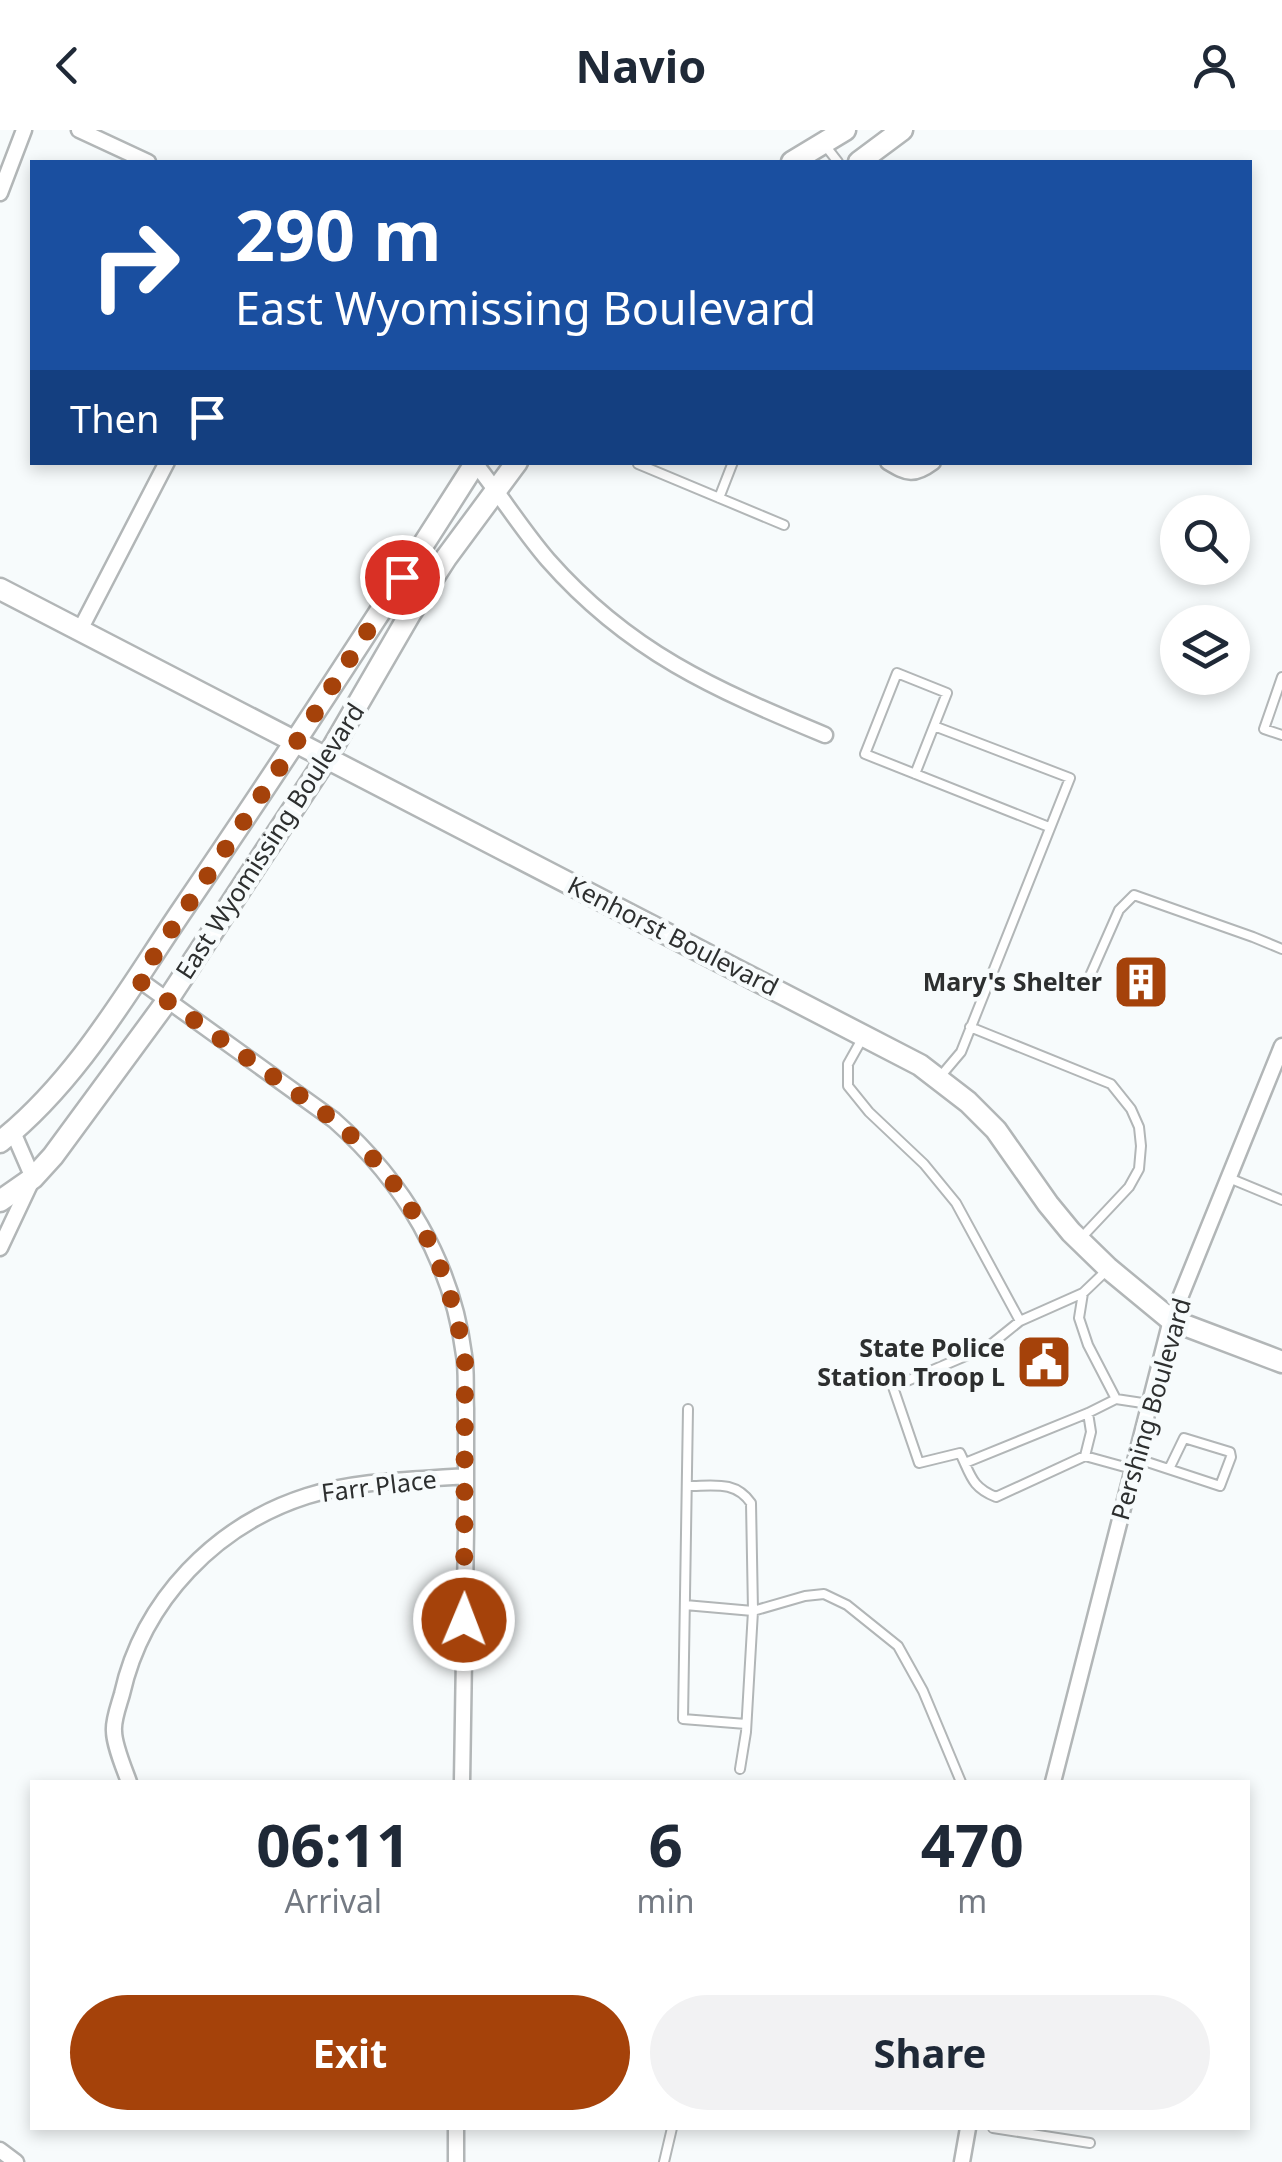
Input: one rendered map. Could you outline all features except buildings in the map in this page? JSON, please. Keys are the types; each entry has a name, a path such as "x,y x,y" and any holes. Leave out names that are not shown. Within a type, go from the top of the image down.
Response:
{"street":[{"path":"0,192 24,130"},
{"path":"79,130 144,160"},
{"path":"796,160 845,130"},
{"path":"862,160 902,130"},
{"path":"80,630 165,465"},
{"name":"East Wyomissing Boulevard","path":"7,1137 78,1062 138,980 474,465"},
{"path":"477,465 546,558 631,638 694,677 824,735"},
{"name":"East Wyomissing Boulevard","path":"0,1201 33,1178 77,1126 167,1001 326,758 410,614 515,465"},
{"path":"893,465 914,473 928,465"},
{"name":"Kenhorst Boulevard","path":"0,588 907,1058 968,1102 996,1130 1048,1204 1080,1240 1172,1320 1282,1362"},
{"path":"138,980 334,1120 396,1185 436,1255 458,1317 465,1358 462,1780"},
{"name":"Pershing Boulevard","path":"1053,1780 1172,1320 1282,1046"},
{"path":"0,1248 33,1178 7,1137"},
{"name":"Farr Place","path":"127,1780 114,1730 128,1666 162,1602 201,1558 245,1524 304,1497 354,1486 466,1476"},
{"path":"456,2130 456,2162"},
{"path":"962,2162 968,2130"},
{"path":"0,2150 16,2162"}],"lane":[{"path":"824,144 836,160"},
{"path":"640,465 784,524"},
{"path":"719,498 733,465"},
{"path":"916,774 947,693 897,673 866,754 916,774 1050,827"},
{"path":"1282,676 1264,729 1282,735"},
{"path":"934,726 1070,778 961,1052 939,1078"},
{"path":"1089,978 1119,910 1134,895 1282,949"},
{"path":"970,1027 1111,1084 1131,1108 1142,1146 1139,1169 1130,1187 1080,1240"},
{"path":"864,1035 848,1064 848,1086 956,1203 1020,1321"},
{"path":"1229,1178 1282,1200"},
{"path":"1108,1268 1083,1293 1020,1321 989,1346 893,1387 919,1462 960,1453 972,1480 982,1491 996,1496 1086,1456 1169,1469 1220,1486 1230,1452 1181,1440 1169,1469"},
{"path":"1083,1293 1080,1318 1088,1345 1116,1398"},
{"path":"965,1464 1088,1414 1116,1398 1149,1404"},
{"path":"688,1408 683,1718 746,1724"},
{"path":"1086,1456 1091,1432 1088,1414"},
{"path":"687,1486 732,1486 743,1492 750,1504 753,1612 740,1769"},
{"path":"685,1605 753,1612 824,1594 847,1605 898,1646 923,1692 960,1780"},
{"path":"664,2162 672,2130"},
{"path":"1005,2130 1090,2144"}],"place":[{"name":"Mary's Shelter","path":"1141,982"},
{"name":"State Police Station Troop L","path":"1044,1362"}],"route":[{"path":"402,577 138,980 334,1120 369,1153 417,1217 446,1278 465,1358 464,1620"}]}
